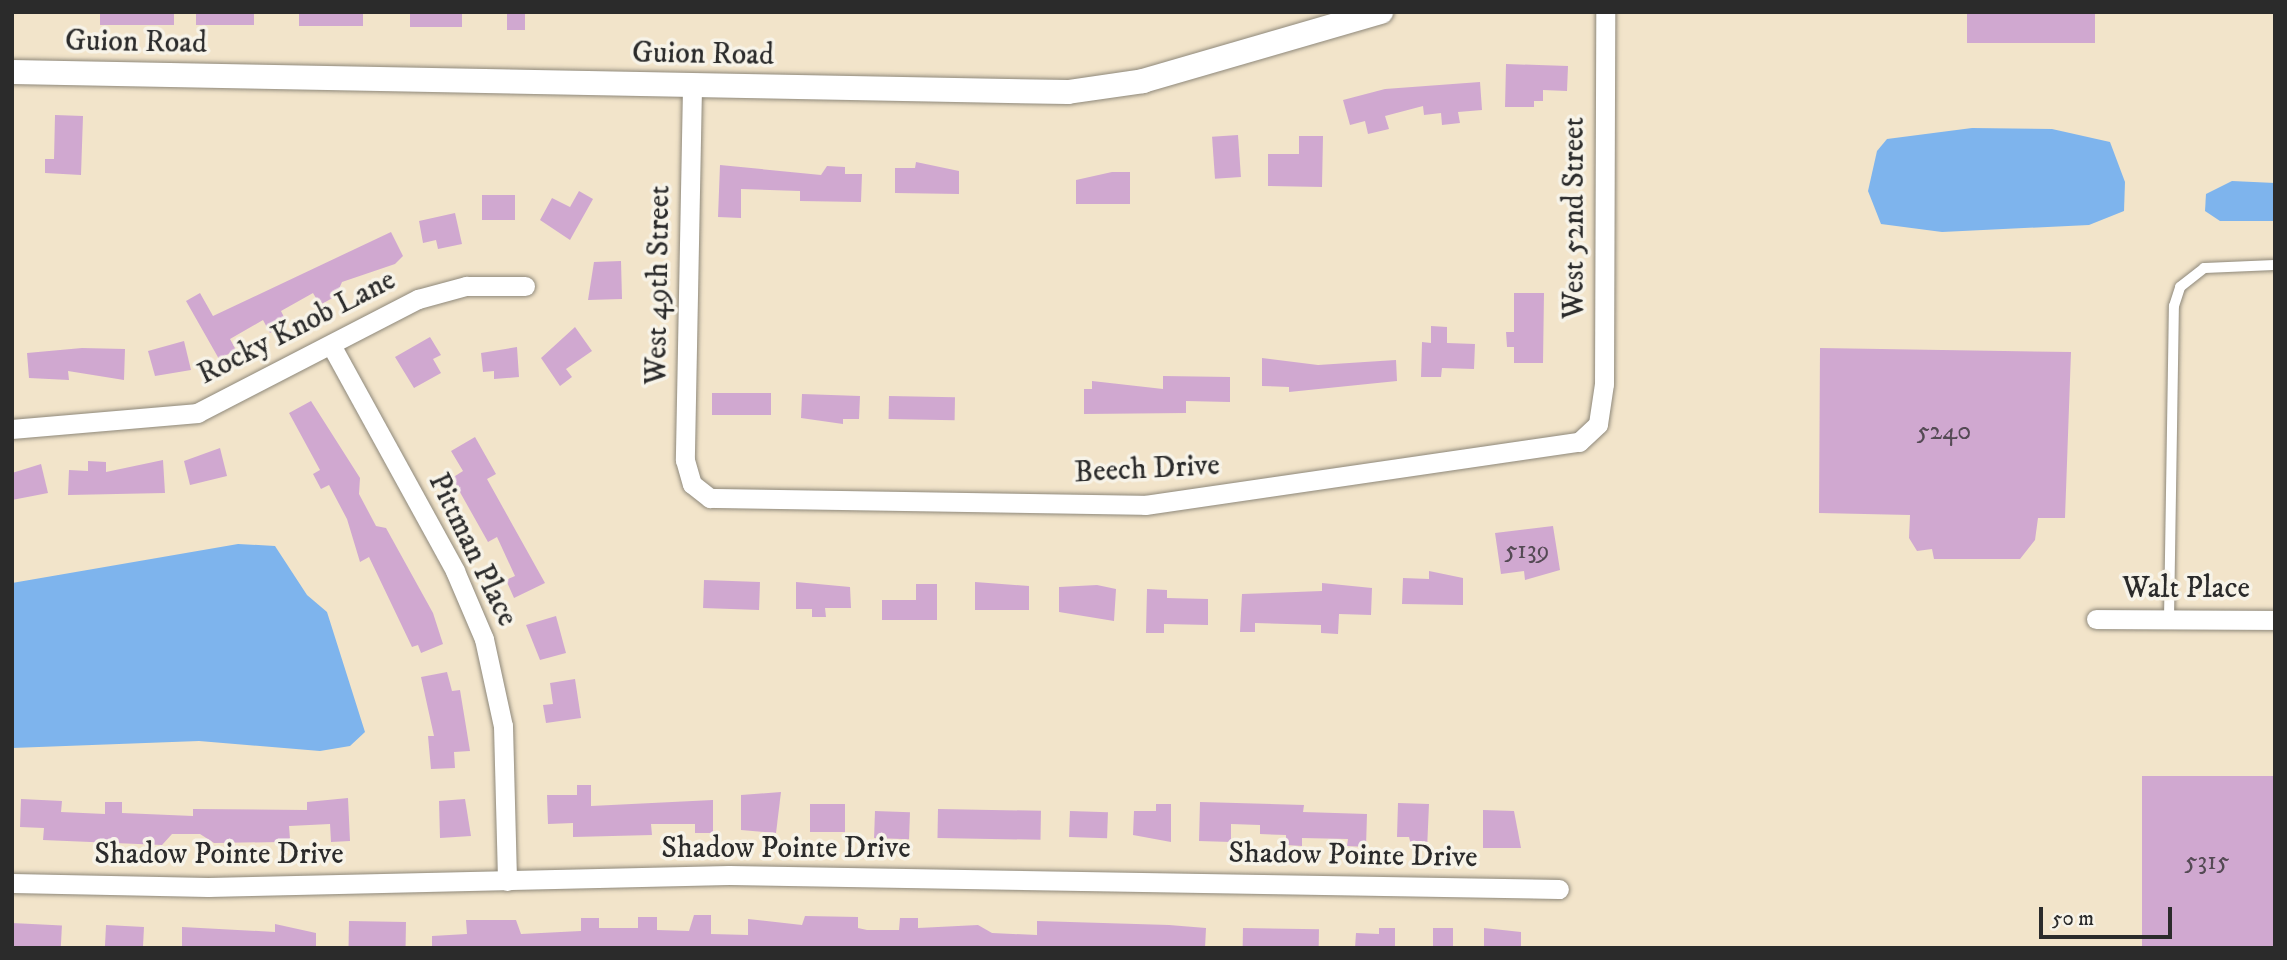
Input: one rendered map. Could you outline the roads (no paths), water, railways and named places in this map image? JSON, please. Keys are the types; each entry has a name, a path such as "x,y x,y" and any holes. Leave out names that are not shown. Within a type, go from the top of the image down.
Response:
{"street":[{"name":"Guion Road","path":"12,72 692,87 1092,90 1381,12"},
{"name":"West 52nd Street","path":"1598,424 1604,384 1605,12"},
{"name":"West 49th Street","path":"692,87 685,460 692,484"},
{"name":"Rocky Knob Lane","path":"12,429 197,413 434,293 474,285 525,286"},
{"name":"Pittman Place","path":"331,345 455,572 484,639 503,726 507,881"},
{"name":"Beech Drive","path":"692,484 710,498 1145,505 1528,451 1578,442 1598,424"},
{"name":"Walt Place","path":"2096,618 2275,620"},
{"name":"Shadow Pointe Drive","path":"12,883 208,887 729,875 1559,889"}],"lane":[{"path":"2169,619 2174,306 2180,287 2204,268 2275,265"}],"water":[{"path":"1972,128 2052,129 2110,142 2125,182 2124,211 2089,225 1942,232 1881,224 1868,191 1877,151 1887,139"},
{"path":"2232,181 2275,183 2275,221 2220,221 2205,211 2206,194"},
{"path":"238,544 275,546 307,595 327,612 365,732 350,746 320,751 199,741 12,748 12,583"}]}
